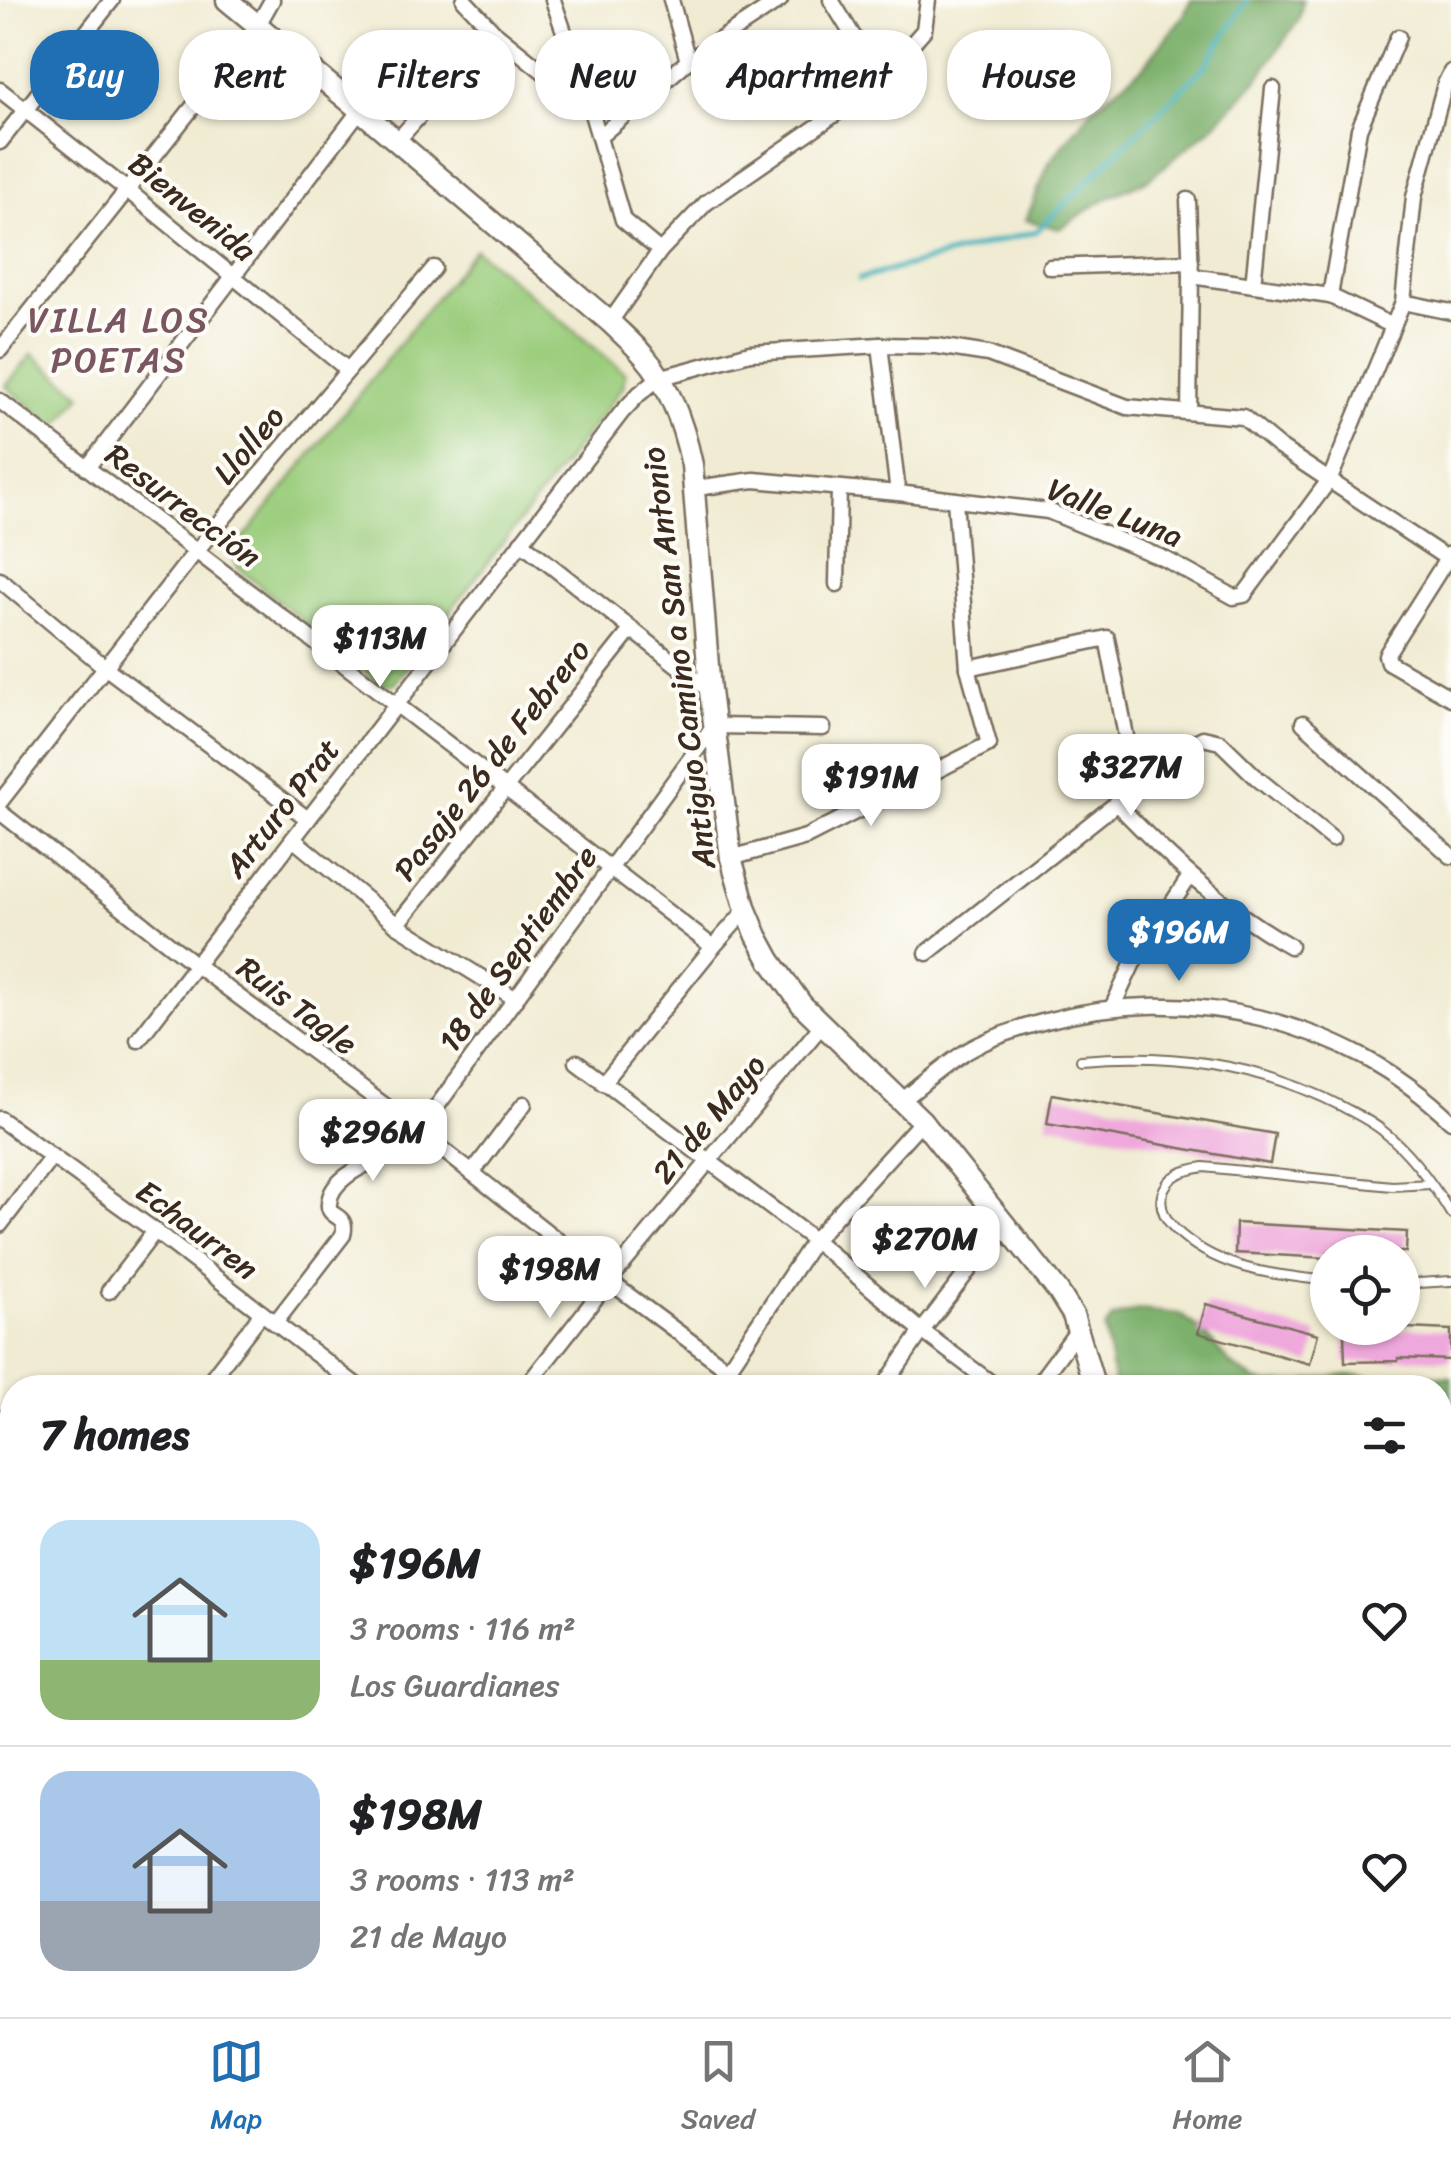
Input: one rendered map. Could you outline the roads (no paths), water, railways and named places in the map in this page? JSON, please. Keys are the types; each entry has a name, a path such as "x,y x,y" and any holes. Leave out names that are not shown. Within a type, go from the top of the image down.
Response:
{"street":[{"path":"0,142 112,0"},
{"name":"Antiguo Camino a San Antonio","path":"227,0 342,95"},
{"path":"0,350 258,25 272,0"},
{"path":"464,0 492,30"},
{"path":"553,0 564,30"},
{"path":"671,0 688,62"},
{"path":"599,137 688,62 780,0"},
{"path":"831,0 849,30"},
{"path":"924,30 928,0"},
{"path":"1330,296 1359,129 1398,36"},
{"path":"515,49 535,65"},
{"path":"1330,479 1403,302 1414,197 1451,72"},
{"path":"1253,285 1273,89"},
{"name":"Bienvenida","path":"0,90 348,370"},
{"path":"88,468 352,120"},
{"name":"Antiguo Camino a San Antonio","path":"372,120 610,322 646,357 660,378 685,437 696,488 714,726 731,858 746,910 785,983 822,1025 922,1121 1058,1291 1073,1316 1090,1375"},
{"path":"397,141 416,120"},
{"path":"595,120 623,220 660,250"},
{"path":"610,322 660,250 706,203 827,120"},
{"path":"1188,200 1189,412"},
{"path":"1050,267 1191,269 1253,285 1330,296 1394,326"},
{"name":"Llolleo","path":"0,802 196,551 434,268"},
{"path":"1403,302 1451,312"},
{"path":"880,345 898,493"},
{"path":"660,378 750,353 880,345 937,346 988,354 1128,407 1242,416 1279,446 1450,558 1386,655 1388,662 1451,698"},
{"name":"Arturo Prat","path":"138,1040 622,412 660,378"},
{"name":"Resurrección","path":"0,401 713,947"},
{"name":"Valle Luna","path":"696,488 754,480 1048,510 1165,559 1234,596 1244,595 1330,479"},
{"path":"837,584 838,488"},
{"path":"731,858 806,838 989,744 968,668 955,500"},
{"path":"521,542 710,691"},
{"path":"0,581 106,668 308,819"},
{"name":"Pasaje 26 de Febrero","path":"397,924 631,630"},
{"path":"968,668 1107,638 1126,736"},
{"path":"1303,723 1451,856"},
{"path":"714,726 822,728"},
{"name":"18 de Septiembre","path":"275,1323 343,1235 343,1220 329,1206 338,1185 357,1168 400,1146 419,1131 714,726"},
{"path":"928,953 1198,740 1220,742 1332,839"},
{"path":"1116,803 1190,876 1239,916 1290,946"},
{"name":"Ruis Tagle","path":"0,812 736,1375"},
{"path":"293,839 397,924 516,998"},
{"path":"1112,1008 1133,962 1190,876"},
{"path":"603,1084 746,910"},
{"path":"900,1102 968,1051 997,1038 1058,1018 1153,1005 1248,1014 1295,1028 1368,1060 1420,1094 1451,1121"},
{"name":"21 de Mayo","path":"534,1375 822,1025"},
{"path":"578,1062 814,1240 981,1375"},
{"path":"472,1173 524,1104"},
{"name":"Echaurren","path":"0,1119 343,1375"},
{"path":"728,1369 814,1240 922,1121"},
{"path":"0,1225 51,1158"},
{"path":"893,1375 1005,1223"},
{"path":"109,1292 155,1231"},
{"path":"214,1375 262,1313"},
{"path":"1044,1375 1078,1330"}],"lane":[{"path":"1081,1060 1184,1058 1276,1078 1330,1100 1382,1130 1431,1184 1451,1214"},
{"path":"1310,1277 1244,1268 1198,1248 1164,1214 1162,1198 1167,1183 1180,1172 1204,1167 1392,1186 1431,1184"},
{"path":"1420,1283 1451,1281"}],"waterway":[{"path":"859,279 1037,231 1206,65 1247,0"}],"district":[{"name":"VILLA LOS POETAS","path":"119,340"}]}
